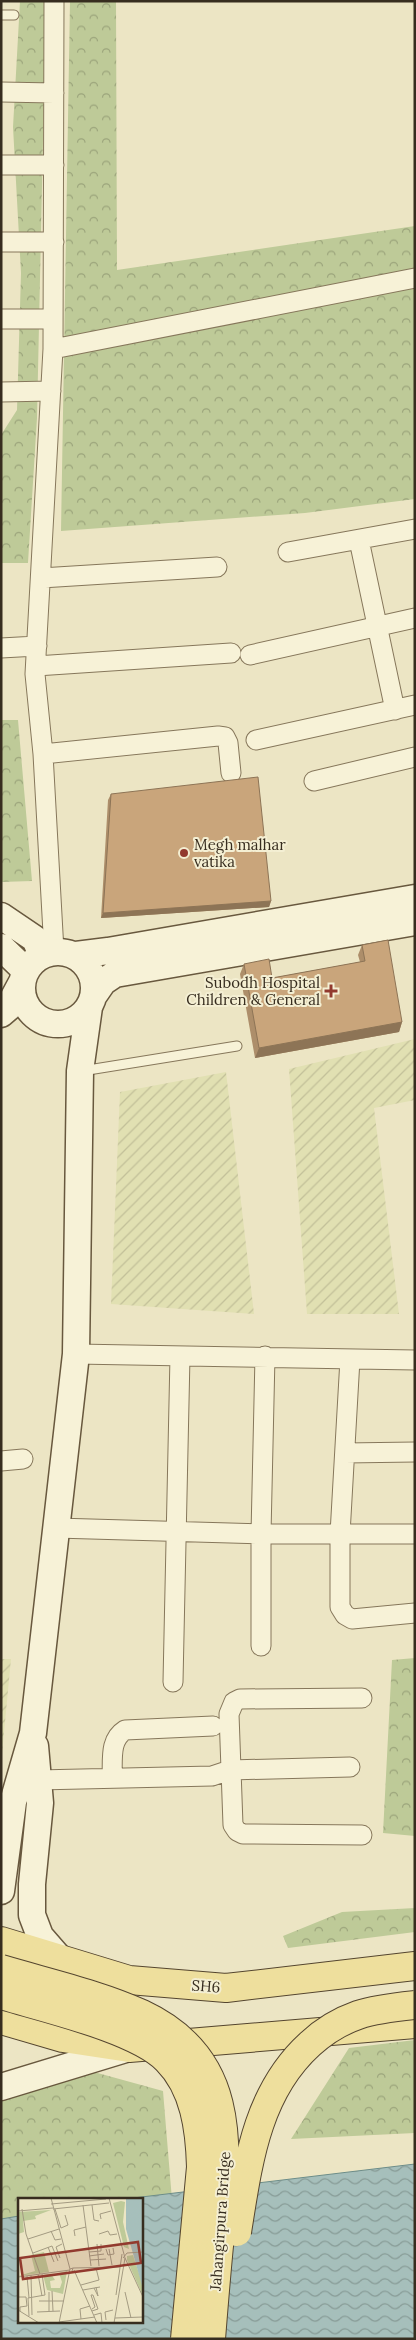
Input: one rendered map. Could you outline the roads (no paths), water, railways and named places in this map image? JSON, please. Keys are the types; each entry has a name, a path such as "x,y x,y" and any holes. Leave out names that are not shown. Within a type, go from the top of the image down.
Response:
{"main road":[{"name":"SH6","path":"1,1941 129,1980 226,1988 415,1966"},
{"name":"Jahangirpura Bridge","path":"1,1969 107,2001 142,2014 171,2031 193,2052 209,2077 220,2102 226,2167 210,2339"},
{"name":"Jahangirpura Bridge","path":"1,1995 132,2036 167,2059 182,2080 195,2110 200,2139 201,2167 186,2339"},
{"name":"Jahangirpura Bridge","path":"219,2339 247,2170 258,2125 275,2085 297,2056 323,2033 357,2015 415,2005"},
{"path":"1,2020 63,2038 129,2048 415,2024"}],"street":[{"path":"54,1 53,349 36,666 43,754 44,963 22,993 26,1005 66,1043 80,1071"},
{"path":"1,92 54,93"},
{"path":"1,165 54,165"},
{"path":"1,242 54,242"},
{"path":"53,349 415,278"},
{"path":"1,320 53,319"},
{"path":"1,392 51,391"},
{"path":"288,552 415,529"},
{"path":"359,540 395,710"},
{"path":"41,578 217,567"},
{"path":"250,655 415,618"},
{"path":"1,648 37,646"},
{"path":"36,666 231,653"},
{"path":"256,740 415,705"},
{"path":"43,754 218,736 225,737 228,743 231,773"},
{"path":"314,781 415,757"},
{"path":"1,1014 44,963 415,898"},
{"path":"1,916 35,939 44,963"},
{"path":"1,1025 39,1018 57,1024 70,1022 81,1017 102,982 115,974 415,922"},
{"path":"1,947 44,963 85,962 95,983 80,1071 76,1354 33,1733 13,1802 1,1891"},
{"path":"76,1354 415,1360"},
{"path":"173,1682 180,1356"},
{"path":"261,1646 261,1534 265,1356"},
{"path":"350,1359 340,1534 340,1607 345,1615 352,1619 415,1613"},
{"path":"344,1453 415,1452"},
{"path":"1,1461 23,1459"},
{"path":"56,1528 176,1533 415,1534"},
{"path":"362,1698 240,1698 234,1702 229,1714 233,1825 237,1832 243,1834 362,1835"},
{"path":"112,1778 113,1742 117,1735 125,1730 213,1726"},
{"path":"33,1733 40,1803 32,1884 32,1915 40,1936 60,1959 36,2030"},
{"path":"38,1780 212,1776 230,1770 350,1766"},
{"path":"1,2086 129,2048"}],"lane":[{"path":"1,15 14,16"},
{"path":"80,1071 237,1046"}],"water":[{"path":"415,2164 415,2339 1,2339 1,2219 18,2216 18,2322 142,2322 142,2198 133,2198"}],"place":[{"name":"Megh malhar vatika","path":"184,853"},
{"name":"Subodh Hospital Children & General","path":"331,991"}]}
